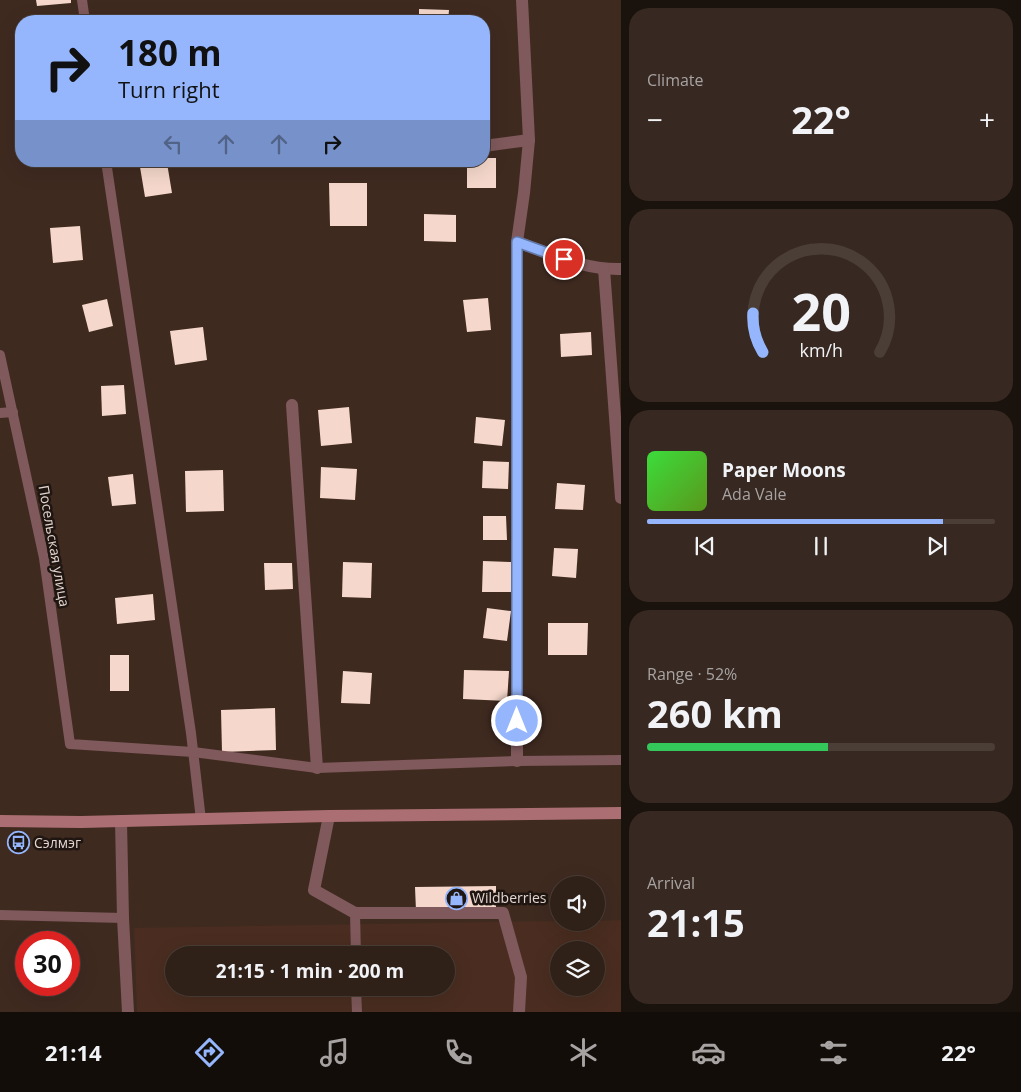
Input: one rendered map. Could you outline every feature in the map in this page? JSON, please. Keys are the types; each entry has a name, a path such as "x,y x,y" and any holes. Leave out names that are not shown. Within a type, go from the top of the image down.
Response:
{"main road":[{"path":"0,821 82,822 328,816 621,813"}],"street":[{"path":"517,761 517,242 524,193 528,140 522,0"},
{"path":"490,145 528,140"},
{"path":"517,242 580,265 604,269 621,268"},
{"path":"604,269 621,498"},
{"path":"292,405 317,768"},
{"path":"328,816 314,890 355,913 503,912 521,977 519,1012"},
{"path":"121,821 122,918 128,1012"}],"lane":[{"path":"82,0 84,15"},
{"path":"107,167 193,752 201,820"},
{"name":"Посельская улица","path":"0,355 44,558 70,744 193,752"},
{"path":"0,413 13,412"},
{"path":"193,752 317,768 517,761 621,760"},
{"path":"355,913 356,946"},
{"path":"0,915 122,918"},
{"path":"356,996 357,1012"}],"shaded area":[{"path":"621,920 621,1012 137,1012 134,928 550,921 550,931 605,931 605,921"}],"building":[{"path":"36,0 71,0 71,3 37,6"},
{"path":"419,9 449,10 449,15 419,15"},
{"path":"490,158 496,158 496,188 467,188 467,167 490,167"},
{"path":"140,167 168,167 172,193 145,197"},
{"path":"329,183 367,183 367,226 330,226"},
{"path":"424,214 456,215 456,242 424,241"},
{"path":"80,226 83,260 53,263 50,228"},
{"path":"488,298 491,330 467,332 463,300"},
{"path":"107,299 113,326 89,332 82,305"},
{"path":"203,327 207,360 175,365 170,331"},
{"path":"591,332 592,355 561,357 560,334"},
{"path":"124,385 126,414 102,416 101,386"},
{"path":"349,407 352,443 321,446 318,410"},
{"path":"476,417 505,420 502,446 474,443"},
{"path":"483,461 509,462 508,489 482,488"},
{"path":"321,467 357,469 355,500 320,498"},
{"path":"223,470 224,511 186,512 185,471"},
{"path":"133,474 136,504 112,506 108,477"},
{"path":"557,483 585,485 583,510 555,509"},
{"path":"483,516 506,516 507,540 483,540"},
{"path":"554,548 578,549 576,578 552,576"},
{"path":"483,561 511,562 511,592 482,592"},
{"path":"343,562 372,563 371,598 342,597"},
{"path":"264,563 292,563 293,589 265,590"},
{"path":"153,594 155,620 117,624 115,598"},
{"path":"487,608 511,611 507,641 483,638"},
{"path":"548,623 588,623 587,655 548,655"},
{"path":"110,655 129,655 129,691 110,691"},
{"path":"464,670 509,671 507,701 463,699"},
{"path":"343,671 372,673 370,704 341,703"},
{"path":"275,708 276,750 222,752 221,710"},
{"path":"496,886 496,909 416,911 415,887"}],"place":[{"name":"Сэлмэг","path":"18,843"},
{"name":"Wildberries","path":"456,898"}],"route":[{"path":"517,721 517,242 564,259"}]}
